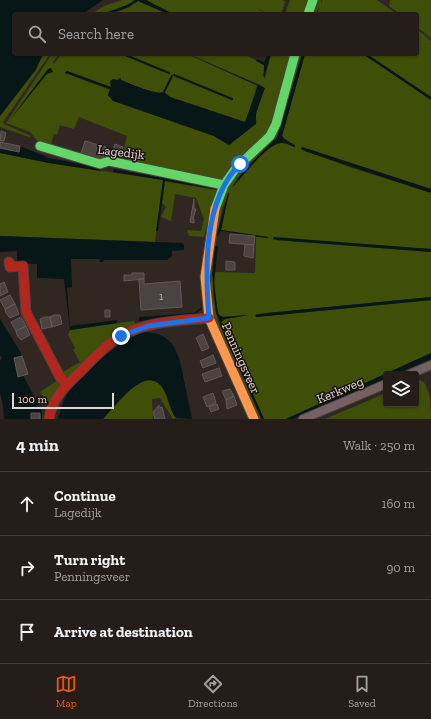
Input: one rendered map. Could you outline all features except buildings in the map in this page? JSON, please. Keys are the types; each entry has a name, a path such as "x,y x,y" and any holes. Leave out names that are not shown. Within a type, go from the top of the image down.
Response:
{"street":[{"path":"309,12 313,0"},
{"path":"209,318 205,277 215,210 224,185 236,168 270,136 276,124 294,56"},
{"name":"Lagedijk","path":"40,146 100,164 110,161 224,185"},
{"path":"9,262 10,267 23,266 26,312 60,377 67,385"},
{"name":"Penningsveer","path":"49,419 54,401 67,385 109,345 129,332 148,326 209,318 254,419"},
{"path":"417,371 431,365"},
{"name":"Kerkweg","path":"303,419 383,385"}],"green space":[{"path":"122,0 135,0 126,6 114,10 107,12 94,12 104,6"},
{"path":"146,0 283,0 285,2 282,12 264,12 255,7 263,12 169,12"},
{"path":"290,0 310,0 306,12 286,12"},
{"path":"316,0 321,0 322,3 322,0 377,0 394,12 318,12 319,7 316,12 312,12"},
{"path":"390,0 431,0 431,38 419,29 419,12 397,12 389,6"},
{"path":"138,1 163,12 115,12 130,7"},
{"path":"419,31 431,41 431,97 370,56 419,56"},
{"path":"42,56 49,56 3,122 4,124 31,136 29,137 0,127 0,116 36,70"},
{"path":"51,56 58,56 53,62 54,64 60,56 192,56 257,85 245,122 170,97 164,92 161,93 143,89 121,80 121,78 116,80 113,79 111,87 67,71 66,73 110,90 108,95 116,102 214,136 229,145 257,122 255,119 263,86 194,56 248,56 264,65 263,76 265,78 270,56 291,56 271,127 222,182 121,162 127,136 79,117 74,129 60,125 57,135 54,134 50,148 39,143 30,132 6,123"},
{"path":"297,56 301,56 277,137 243,171 233,187 263,154 276,144 288,144 294,147 282,136 304,56 366,56 431,100 431,189 302,147 301,149 349,167 431,193 431,249 274,238 276,240 431,252 431,297 256,314 256,317 431,300 431,353 391,371 383,371 383,375 286,419 264,419 221,322 225,319 249,315 220,317 216,306 214,272 255,273 256,237 268,237 221,230 229,193 222,209 213,258 213,297 218,322 261,419 257,419 211,314 209,276 216,214 233,177 268,142"},
{"path":"0,153 49,163 163,180 155,242 0,236"},
{"path":"165,181 216,190 204,237 189,236 187,230 201,231 204,219 196,198 175,194 171,221 161,217 166,207 162,203"},
{"path":"134,321 136,325 68,379 61,373 80,362 73,350 75,348 68,335 70,330"},
{"path":"58,380 61,384 48,403 40,392"},
{"path":"145,380 153,381 163,388 172,412 176,418 173,419 160,398 152,399 153,419 103,419 131,389"},
{"path":"419,380 426,386 430,396 431,419 325,419 383,394 383,407 419,407"}],"shaded area":[{"path":"0,0 103,0 86,12 12,12 12,56 42,56 36,69 0,116"},
{"path":"135,0 146,0 169,12 163,12 138,1 121,10 108,12 127,5"},
{"path":"191,56 265,88 256,113 256,124 229,145 214,136 113,101 108,95 110,89 65,73 67,71 111,87 110,81 113,79 118,80 120,78 121,80 143,89 161,93 164,92 170,97 245,122 258,86"},
{"path":"267,56 270,56 264,78 264,65 256,61 257,59 264,62"},
{"path":"301,56 304,56 282,136 284,139 295,145 295,147 282,143 274,145 261,155 232,187 243,171 277,137"},
{"path":"366,56 370,56 431,97 431,100"},
{"path":"51,68 53,72 47,74 8,122 48,69"},
{"path":"0,141 20,146 49,158 101,168 101,171 49,163 0,153"},
{"path":"302,147 431,189 431,193 307,152 301,149"},
{"path":"114,169 213,187 213,189 165,181 158,231 156,231 163,180 113,172"},
{"path":"228,193 221,230 268,238 221,231 216,238"},
{"path":"0,236 182,243 184,245 184,250 172,251 172,256 167,260 104,260 103,262 100,262 99,259 71,259 72,287 67,288 70,326 117,320 117,323 70,330 64,279 37,278 37,264 17,263 17,251 0,252"},
{"path":"274,237 431,249 431,252 276,240 273,239"},
{"path":"215,246 218,246 214,283 218,314 223,317 249,315 225,319 221,322 264,419 261,418 216,313 212,273"},
{"path":"431,297 431,300 256,317 255,315 267,313"},
{"path":"201,300 202,309 195,314 139,321 139,317 194,313 201,308"},
{"path":"0,319 21,353 25,374 23,375 42,412 42,419 4,419 0,393 0,360 2,359 0,355"},
{"path":"146,332 157,334 165,338 176,350 181,366 192,419 176,418 162,387 155,381 147,381 130,390 103,419 58,419 65,398 79,379 113,349 136,335"},
{"path":"431,353 431,359 403,371 391,371"},
{"path":"383,375 383,379 293,419 286,419"}],"waterway":[{"path":"128,56 169,73"},
{"path":"174,75 232,99"},
{"path":"164,92 172,76"}],"traffic: fast":[{"path":"309,12 313,0"},
{"path":"215,209 224,185 236,168 270,136 276,124 294,56"},
{"path":"40,146 100,164 109,161 224,185"}],"traffic: slow":[{"path":"215,209 205,277 209,318 254,419"}],"traffic: jam":[{"path":"9,262 10,267 23,266 26,312 60,377 67,385"},
{"path":"49,419 53,405 63,389 103,349 119,337 151,325 174,321 209,318"}],"route":[{"path":"121,336 148,326 209,318 205,277 209,242 215,210 224,185 240,164"}]}
